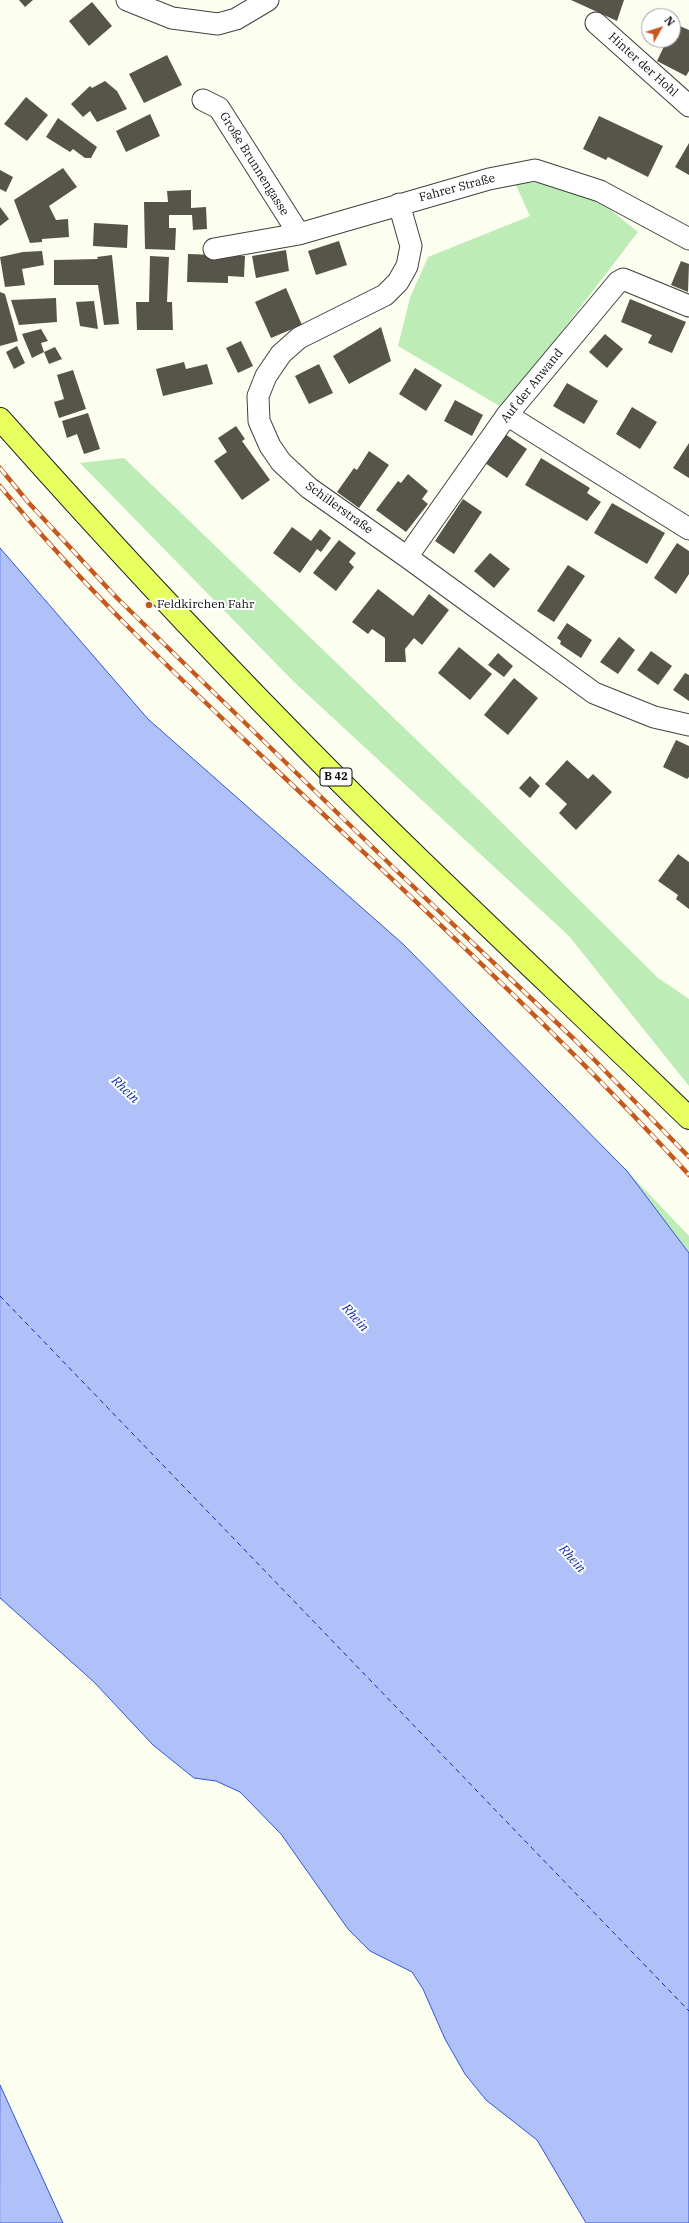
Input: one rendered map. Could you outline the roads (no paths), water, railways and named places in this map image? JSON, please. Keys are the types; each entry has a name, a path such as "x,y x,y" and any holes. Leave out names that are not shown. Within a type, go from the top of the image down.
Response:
{"main road":[{"name":"B 42","path":"0,419 104,535 293,734 689,1118"}],"street":[{"path":"127,0 172,18 218,24 236,19 268,0"},
{"name":"Hinter der Hohl","path":"596,23 689,106"},
{"name":"Große Brunnengasse","path":"203,100 219,108 299,234"},
{"name":"Fahrer Straße","path":"214,249 299,234 489,179 535,170 600,191 689,239"},
{"name":"Schillerstraße","path":"399,204 411,246 407,266 398,282 385,294 299,338 281,354 266,376 258,396 259,421 270,446 281,462 309,488 407,557 594,693 654,717 689,725"},
{"name":"Auf der Anwand","path":"407,557 507,415 618,282 623,279 689,306"},
{"path":"507,415 689,529"}],"water":[{"name":"Rhein","path":"0,548 148,719 403,944 627,1171 689,1253 689,2223 586,2223 537,2140 486,2100 465,2074 445,2039 423,1989 412,1972 370,1951 348,1929 281,1834 240,1792 216,1781 194,1778 153,1745 94,1682 0,1598"},
{"path":"0,2085 63,2223 0,2223"}],"railway":[{"path":"0,468 28,502 116,597 399,873 575,1040 689,1157"},
{"path":"0,486 31,523 129,628 534,1015 639,1121 689,1175"}],"place":[{"name":"Feldkirchen Fahr","path":"149,605"}]}
